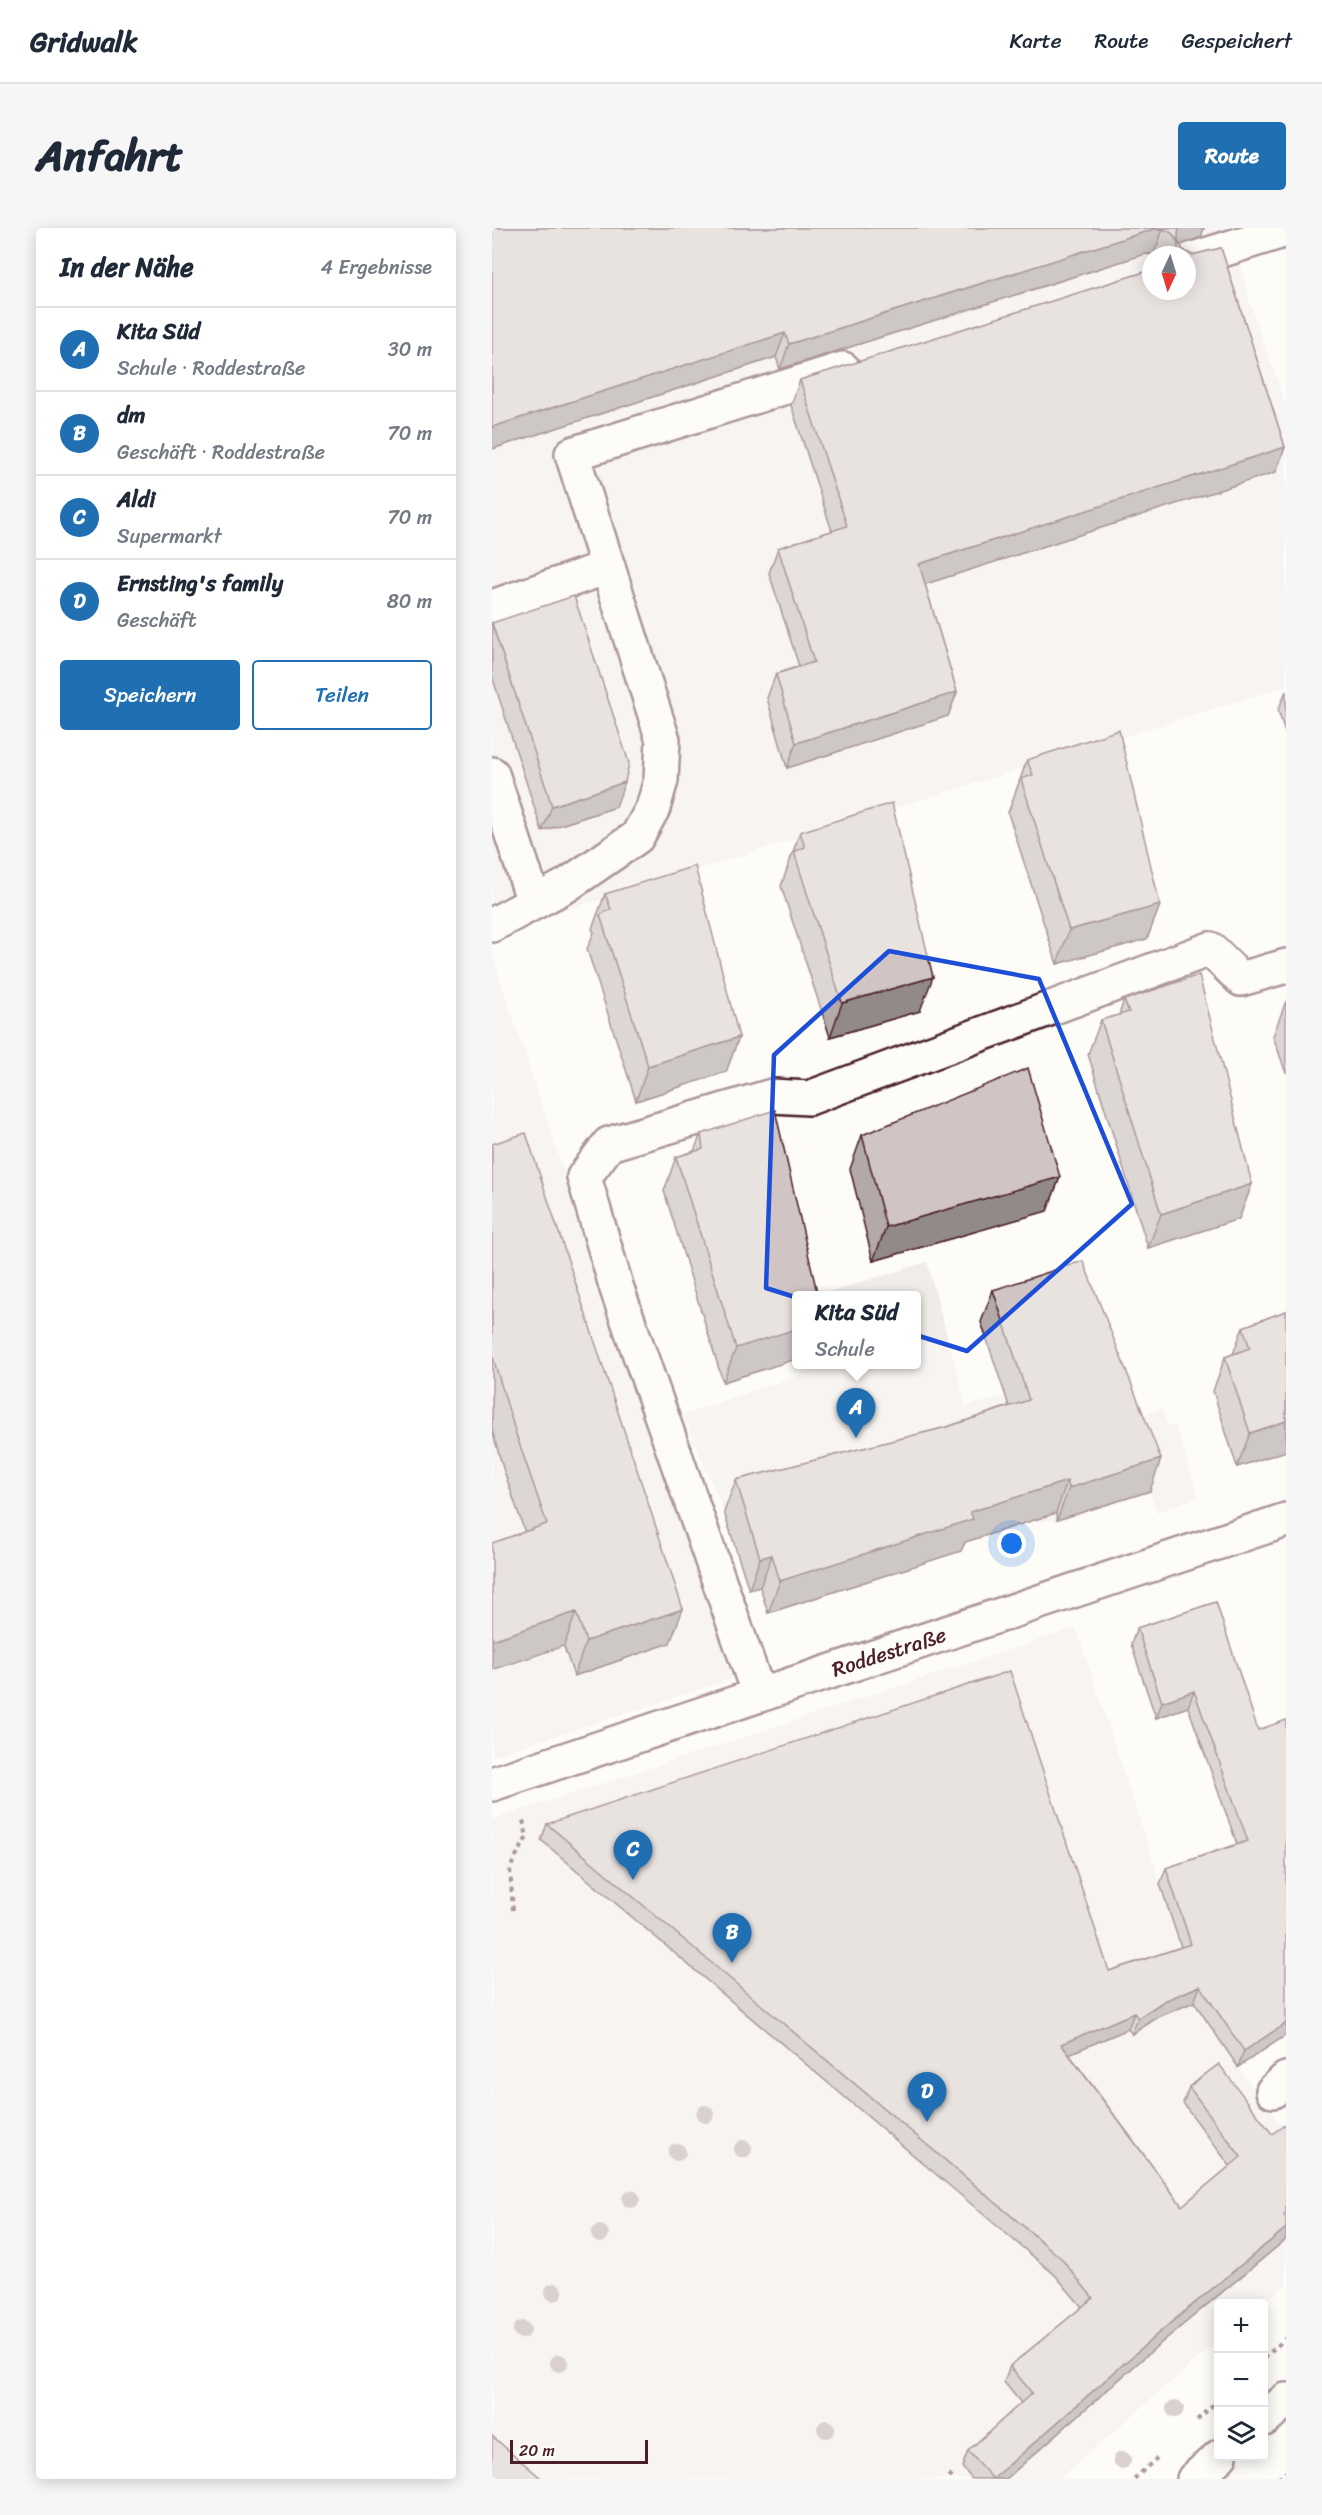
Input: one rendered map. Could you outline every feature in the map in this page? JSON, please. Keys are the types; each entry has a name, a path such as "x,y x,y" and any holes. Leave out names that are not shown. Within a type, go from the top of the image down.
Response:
{"street":[{"path":"1196,258 1286,230"},
{"path":"492,924 567,885 637,837 653,808 661,780 663,740 572,454 870,360"},
{"path":"492,607 608,567"},
{"path":"492,774 534,902"},
{"path":"759,1695 617,1289 584,1178 590,1169 609,1144 772,1096 809,1098 1210,949 1241,979 1286,966"},
{"name":"Roddestraße","path":"502,1780 1286,1520"},
{"path":"1268,2415 1286,2400"},
{"path":"1194,2479 1215,2461"}],"path":[{"path":"502,1780 528,1837 510,1868 513,1910"},
{"path":"1268,2354 1286,2338"},
{"path":"1278,2479 1286,2472"},
{"path":"949,2475 953,2479"}],"highlighted area":[{"path":"889,951 1039,979 1132,1204 967,1351 766,1288 774,1055"}],"shaded area":[{"path":"492,228 1232,228 1249,301 1286,405 1286,686 492,933"},
{"path":"492,955 732,1679 492,1756"},
{"path":"927,1262 966,1406 1006,1397 1122,1421 1161,1409 1168,1427 1175,1424 1198,1497 1157,1512 1149,1491 1057,1520 1028,1522 968,1541 961,1551 768,1613 760,1587 749,1590 724,1512 683,1415 817,1369 921,1369 921,1291 833,1291"},
{"path":"1076,1628 1184,1955 1192,1994 1199,2010 1286,2132 1286,2285 1268,2299 1214,2299 1214,2344 1059,2479 492,2479 492,1820"}],"building":[{"path":"492,228 1180,228 1178,241 1181,246 1178,246 1172,233 1163,229 1154,229 789,344 785,333 492,427"},
{"path":"1221,248 1285,447 919,564 957,692 796,743 776,674 814,662 778,548 847,526 800,380 1142,273 1142,300 1196,300 1196,254"},
{"path":"574,596 629,763 625,782 552,806 492,623"},
{"path":"1119,730 1160,905 1069,930 1021,779 1033,775 1027,760"},
{"path":"892,803 933,977 842,1003 794,852 805,847 800,832"},
{"path":"695,866 739,1037 648,1066 600,915 611,909 605,894"},
{"path":"1199,975 1252,1184 1161,1214 1101,1020 1129,1012 1124,1000"},
{"path":"1028,1068 1060,1177 886,1227 862,1135"},
{"path":"775,1110 817,1291 792,1291 792,1330 736,1348 676,1157 703,1149 701,1134"},
{"path":"526,1133 683,1609 586,1641 576,1612 492,1640 492,1543 547,1524 492,1354 492,1144"},
{"path":"1083,1261 1161,1459 1069,1488 1067,1481 970,1512 973,1519 780,1581 772,1555 760,1558 736,1480 947,1427 1029,1400 993,1290"},
{"path":"1286,1311 1286,1421 1250,1433 1225,1357 1250,1348 1243,1327"},
{"path":"1216,1602 1258,1730 1286,1720 1286,2023 1244,2051 1200,1986 1164,2001 1138,2018 1134,2013 1061,2044 1182,2206 1241,2157 1189,2087 1219,2064 1272,2134 1286,2124 1286,2213 1284,2215 1286,2228 1162,2330 993,2479 968,2451 1032,2393 1010,2366 1093,2298 1061,2258 547,1824 1010,1671 1109,1971 1191,1944 1166,1868 1248,1841 1194,1691 1162,1702 1137,1628"},
{"path":"492,2436 542,2479 492,2479"}],"place":[{"name":"Kita Süd","path":"856,1438"},
{"name":"Aldi","path":"633,1880"},
{"name":"dm","path":"732,1963"},
{"name":"Ernsting's family","path":"927,2122"}]}
